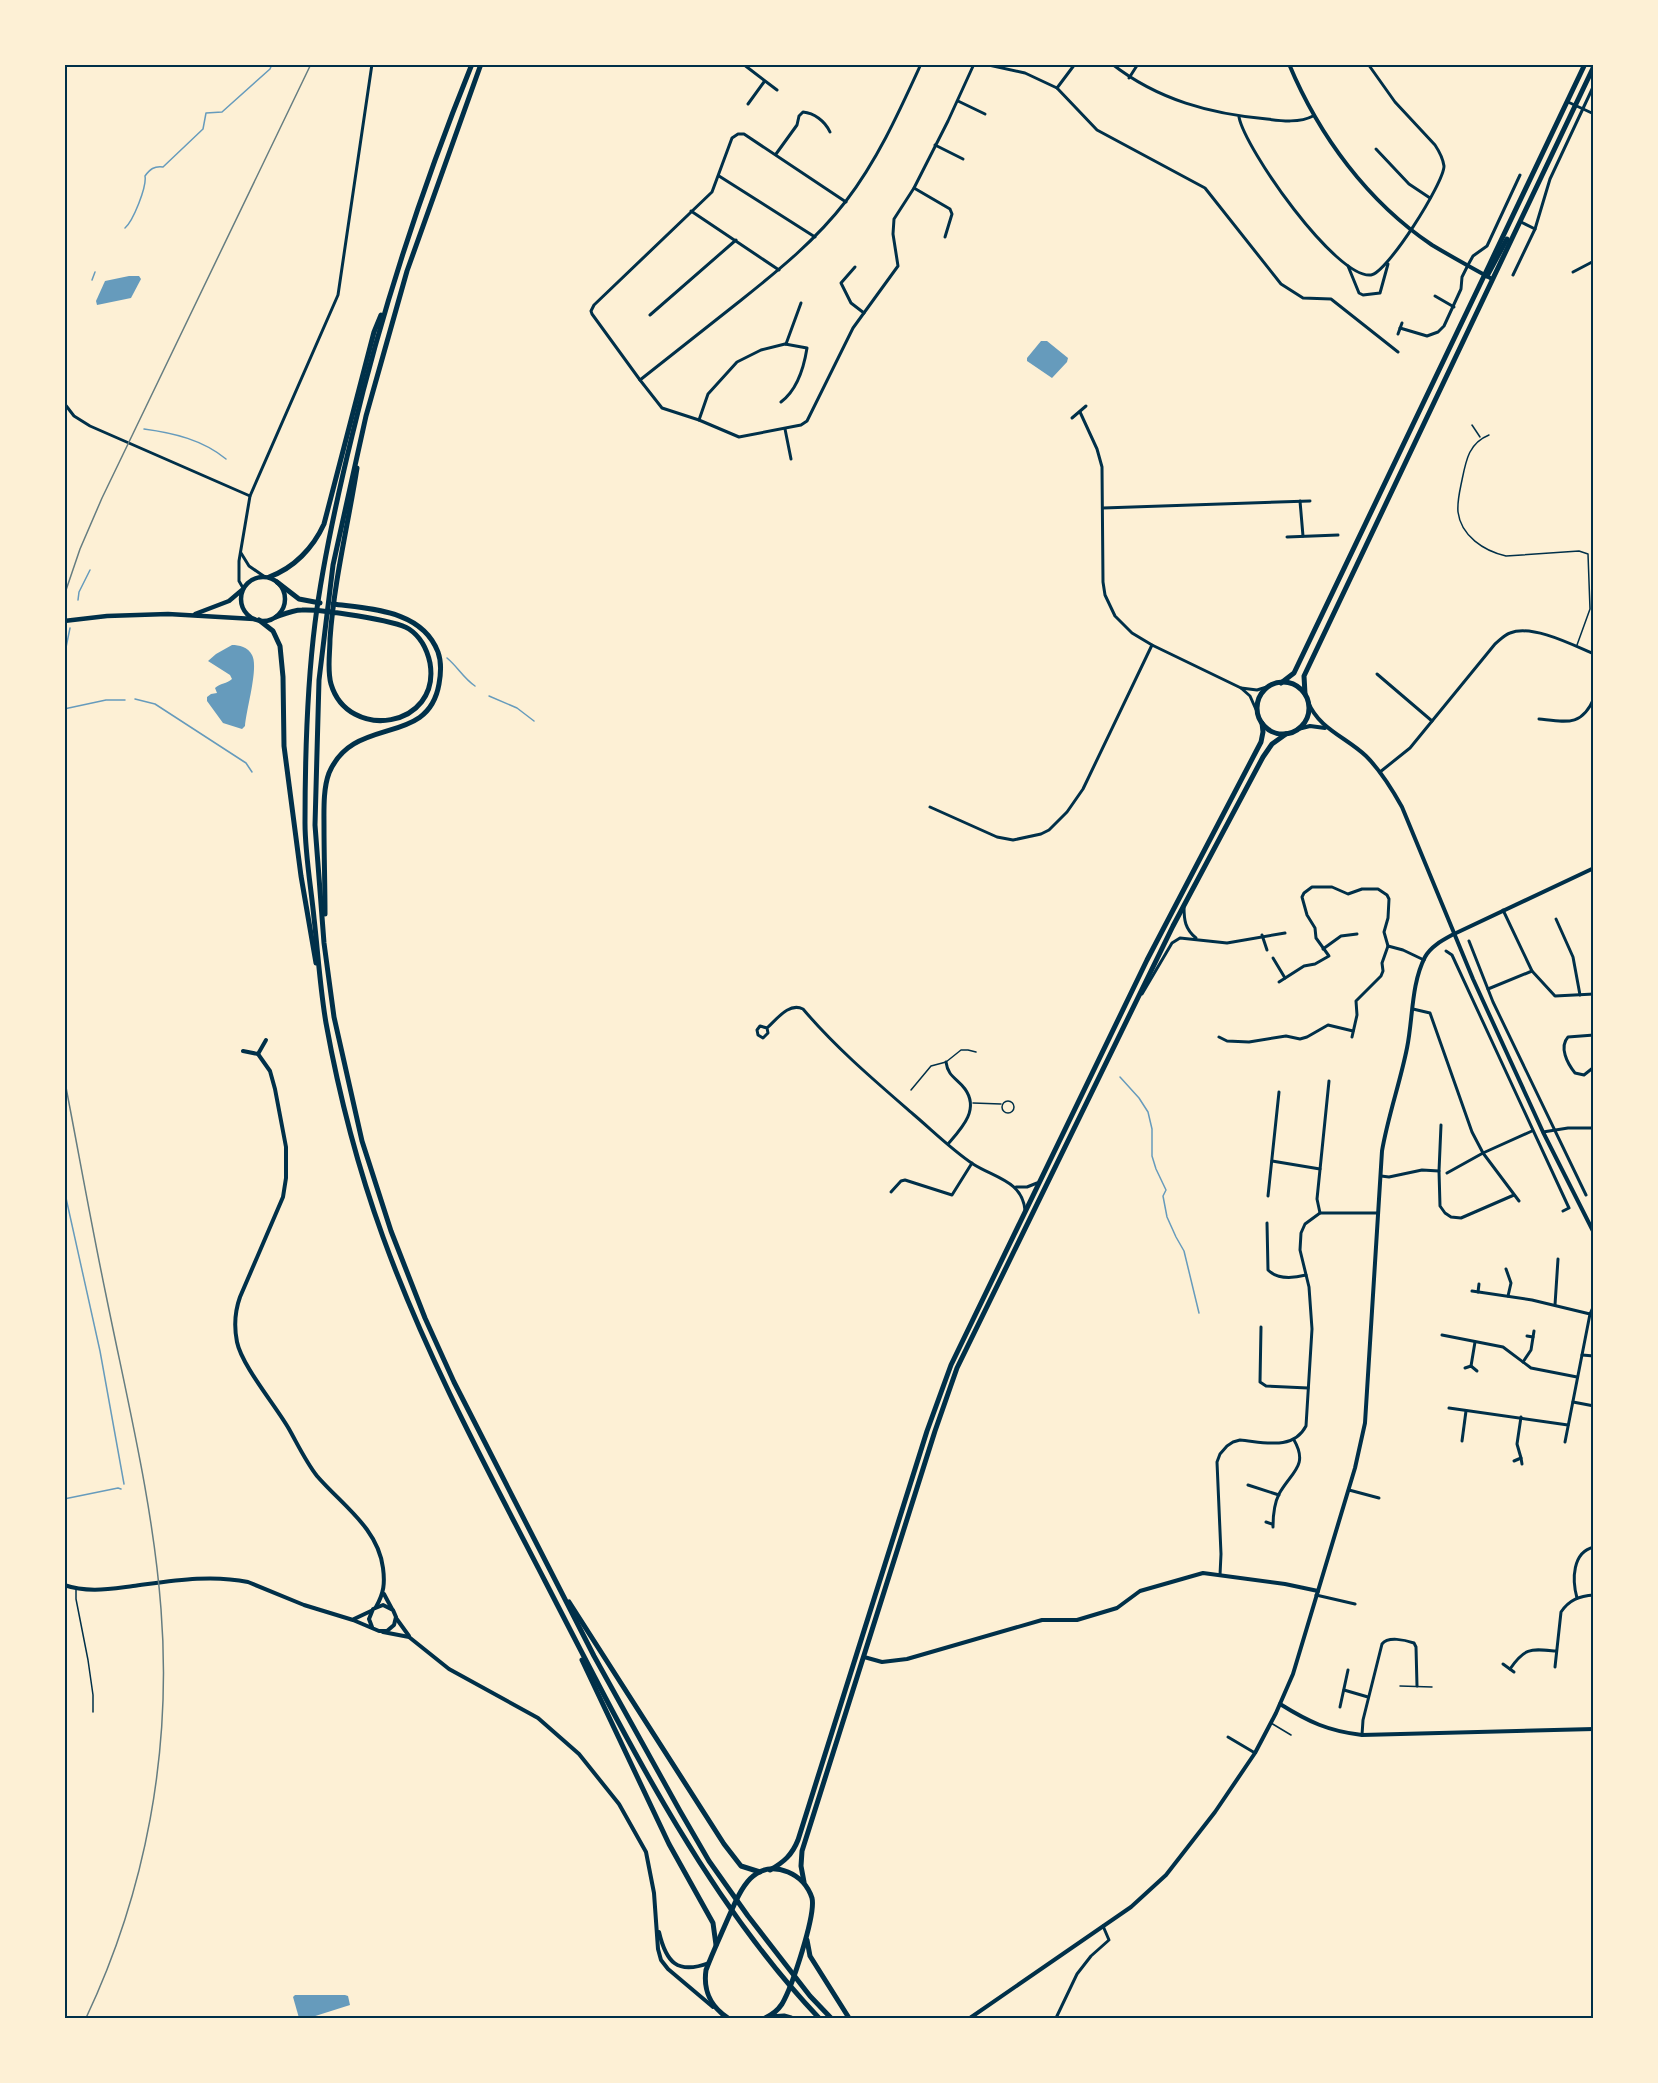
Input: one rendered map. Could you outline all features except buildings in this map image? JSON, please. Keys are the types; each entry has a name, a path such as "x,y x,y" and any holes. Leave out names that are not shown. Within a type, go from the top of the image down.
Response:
{"highway":[{"path":"326,1020 304,828 315,624 337,496 365,381 408,237 472,64"},
{"path":"481,64 407,271 366,416 332,590 319,680 315,825 326,957 334,1017 362,1141 391,1231 425,1318 454,1382 639,1740 709,1861 748,1916 810,1996 831,2019"},
{"path":"767,2018 780,2007 787,1994 813,1916 813,1905 804,1882 801,1866 802,1851 957,1368 1126,1020 1263,757 1272,744 1298,729 1308,715 1304,676 1376,525 1585,64"},
{"path":"770,1870 785,1862 794,1851 798,1840 927,1431 951,1365 1148,960 1261,742 1263,732 1258,714 1260,698 1270,686 1281,683 1294,673 1488,276 1518,224 1593,66"},
{"path":"267,577 283,571 302,556 313,544 324,524 374,332 394,283"},
{"path":"278,582 290,594 305,601 383,611 406,618 421,627 430,637 438,652 440,662 441,671 437,693 423,714 408,725 372,734 353,743 340,756 329,773 324,804 326,957"},
{"path":"276,616 302,610 387,621 408,629 423,644 429,657 431,670 431,685 416,708 396,719 373,720 355,714 344,706 330,681 328,626"},
{"path":"257,620 273,631 280,646 284,746 301,876 326,1020 353,1144 383,1238 422,1333 464,1420 618,1720 703,1869 742,1924 797,1995 819,2019"},
{"path":"1281,683 1294,685 1305,694"},
{"path":"1262,723 1273,732 1286,734"},
{"path":"545,1562 596,1646 724,1844 741,1866 760,1872"},
{"path":"557,1604 669,1844 713,1923 716,1945"},
{"path":"728,2019 719,2013 711,2000 705,1976 740,1892 750,1878 760,1872 770,1870 784,1871 804,1882"},
{"path":"807,1935 810,1956 849,2019"},
{"path":"767,2018 784,2016 791,2019"}],"main road":[{"path":"64,621 107,616 195,614 206,617 271,619 284,607 282,587 278,582 267,577 251,580 229,601 195,614"},
{"path":"243,589 242,604 245,611 257,620"}],"street":[{"path":"243,589 239,581 239,570 250,496 338,295 372,64"},
{"path":"743,64 777,90"},
{"path":"640,380 779,270 815,237 846,202 867,171 889,132 921,64"},
{"path":"846,202 776,154 744,134 738,134 732,138 712,192 690,210 594,305 591,311 662,408 699,420 739,437 801,425 807,421 853,328 898,266 893,234 894,219 914,188 974,64"},
{"path":"984,64 1025,73 1057,88 1097,130 1205,188 1281,284 1303,298 1331,299 1397,351 1393,354"},
{"path":"1057,88 1075,64"},
{"path":"1112,64 1147,88 1209,111 1239,117 1281,120 1296,120 1313,116"},
{"path":"1130,78 1138,64"},
{"path":"1289,64 1313,116 1343,160 1386,208 1430,243 1488,276"},
{"path":"1239,117 1264,168 1309,227 1357,273 1370,275 1377,273 1388,262 1411,229 1430,198 1444,166 1436,145 1395,102 1368,64"},
{"path":"748,104 764,82"},
{"path":"1513,275 1535,229 1550,179 1593,85"},
{"path":"958,101 986,114"},
{"path":"1568,101 1593,114"},
{"path":"776,154 797,125 799,116 803,112 810,113 826,124 830,132"},
{"path":"935,145 963,160"},
{"path":"1376,150 1409,184 1430,198"},
{"path":"1400,328 1427,336 1438,332 1444,326 1454,307 1473,256 1487,246 1520,175"},
{"path":"719,176 815,237"},
{"path":"914,188 951,209 952,214 944,234"},
{"path":"690,210 779,270"},
{"path":"1518,224 1535,229"},
{"path":"650,315 736,240"},
{"path":"1573,272 1593,261"},
{"path":"1348,265 1359,293 1363,295 1380,293 1388,262"},
{"path":"855,267 840,283 851,303 864,313"},
{"path":"1435,296 1454,307"},
{"path":"786,344 801,303"},
{"path":"1398,334 1402,323"},
{"path":"699,420 708,394 737,362 761,350 786,344 807,348 804,364 789,396 781,402"},
{"path":"64,403 81,422 250,496"},
{"path":"1072,418 1086,406"},
{"path":"1080,412 1100,458 1104,508 1103,582 1105,595 1115,616 1123,625 1152,645 1241,688 1250,696 1258,714"},
{"path":"784,429 791,459"},
{"path":"1300,501 1303,536"},
{"path":"1104,508 1310,501"},
{"path":"1287,537 1338,535"},
{"path":"241,553 249,566 267,577"},
{"path":"1380,772 1410,748 1495,644 1509,633 1525,630 1547,635 1593,654"},
{"path":"930,807 997,837 1013,840 1049,830 1067,812 1083,789 1152,645"},
{"path":"1377,674 1432,721"},
{"path":"1241,688 1257,690 1270,686"},
{"path":"1539,719 1570,722 1581,717 1588,710 1593,698"},
{"path":"1308,702 1313,714 1357,748 1380,772 1402,807 1454,934 1505,1049 1593,1233"},
{"path":"1298,729 1317,726 1329,728"},
{"path":"970,2019 1153,1888 1175,1864 1215,1812 1255,1753 1293,1674 1361,1444 1365,1423 1379,1176 1387,1120 1407,1047 1416,987 1424,960 1436,945 1454,934 1593,868"},
{"path":"1329,956 1316,938 1315,928 1307,915 1302,897 1304,893 1311,887 1332,887 1348,894 1362,889 1378,889 1383,892 1389,899 1388,918 1384,932 1388,946 1382,963 1383,971 1381,976 1356,1001 1357,1016 1352,1037"},
{"path":"1184,905 1185,925 1189,933 1197,939"},
{"path":"1503,910 1532,971 1555,996 1593,994"},
{"path":"1556,919 1574,957 1580,995"},
{"path":"1126,1020 1172,943 1180,938 1227,943 1262,935 1285,933"},
{"path":"1323,949 1341,936 1357,934"},
{"path":"1262,935 1267,950"},
{"path":"1466,947 1470,943 1488,989 1585,1193 1580,1194"},
{"path":"1388,946 1424,960"},
{"path":"1446,951 1452,955 1569,1208 1563,1211"},
{"path":"1279,982 1304,966 1315,964 1335,952"},
{"path":"1274,958 1285,978"},
{"path":"1488,989 1532,971"},
{"path":"767,1028 792,1007 803,1009 832,1042 948,1144 972,1163 1016,1187 1024,1198 1025,1210"},
{"path":"1413,1009 1430,1014 1464,1116 1483,1153 1519,1201"},
{"path":"1220,1037 1227,1041 1249,1042 1286,1036 1300,1039 1328,1025 1353,1031"},
{"path":"1593,1035 1568,1037 1563,1049 1575,1073 1584,1075 1593,1067"},
{"path":"1276,1039 1277,1045"},
{"path":"258,1054 266,1040"},
{"path":"1496,1052 1505,1049"},
{"path":"243,1051 258,1054 270,1071 285,1147 286,1178 283,1197 235,1312 237,1344 246,1363 312,1469 372,1536 381,1557 384,1578 383,1594 376,1607 353,1620"},
{"path":"946,1062 947,1071 965,1089 970,1104 969,1117 948,1144"},
{"path":"1320,1213 1317,1199 1329,1081"},
{"path":"1268,1196 1279,1092"},
{"path":"1441,1125 1440,1206 1444,1213 1451,1217 1461,1218 1514,1195"},
{"path":"1544,1132 1554,1129 1593,1128"},
{"path":"1447,1173 1450,1169 1532,1131"},
{"path":"1271,1161 1320,1169"},
{"path":"891,1192 901,1181 905,1180 952,1195 972,1163"},
{"path":"1379,1176 1389,1177 1422,1170 1439,1171"},
{"path":"1016,1187 1027,1187 1040,1181"},
{"path":"1220,1575 1217,1462 1220,1454 1233,1442 1240,1440 1282,1443 1294,1440 1305,1426 1312,1335 1309,1287 1300,1250 1301,1233 1305,1224 1320,1213 1378,1213"},
{"path":"1267,1223 1268,1270 1277,1276 1306,1275"},
{"path":"1555,1305 1558,1258"},
{"path":"1506,1269 1511,1283 1508,1296"},
{"path":"1478,1292 1479,1284"},
{"path":"1472,1291 1555,1305 1590,1314"},
{"path":"1565,1442 1593,1305"},
{"path":"1261,1327 1260,1382 1266,1386 1308,1388"},
{"path":"1448,1330 1444,1335 1503,1347 1537,1370 1577,1377"},
{"path":"1523,1362 1530,1350 1534,1331"},
{"path":"1527,1336 1533,1337"},
{"path":"1471,1366 1475,1342"},
{"path":"1582,1354 1593,1356"},
{"path":"1465,1368 1471,1366"},
{"path":"1471,1366 1477,1371"},
{"path":"1573,1402 1593,1406"},
{"path":"1449,1408 1568,1425"},
{"path":"1462,1441 1466,1411"},
{"path":"1521,1417 1517,1444 1522,1464"},
{"path":"1266,1522 1273,1526 1279,1495 1301,1458 1301,1451 1294,1440"},
{"path":"1514,1461 1521,1458"},
{"path":"1248,1485 1279,1495"},
{"path":"1348,1489 1379,1498"},
{"path":"1577,1598 1574,1581 1576,1564 1582,1553 1593,1546"},
{"path":"864,1657 882,1662 907,1659 1042,1620 1077,1620 1117,1608 1140,1591 1203,1574 1285,1584 1350,1605 1355,1604"},
{"path":"64,1585 87,1590 182,1579 213,1578 248,1582 304,1605 383,1632 409,1636"},
{"path":"383,1594 409,1636 448,1669 538,1718 572,1746 598,1775 646,1852 654,1893 658,1949 665,1965 719,2013"},
{"path":"1556,1664 1561,1612 1577,1598 1593,1595"},
{"path":"376,1607 387,1606 393,1610"},
{"path":"371,1611 369,1619 372,1627"},
{"path":"383,1632 394,1625 396,1617"},
{"path":"1362,1735 1368,1697 1382,1644 1387,1639 1411,1642 1415,1645 1417,1686"},
{"path":"1510,1669 1520,1654 1527,1651 1557,1652"},
{"path":"1503,1664 1514,1672"},
{"path":"1340,1707 1348,1670"},
{"path":"1344,1690 1368,1697"},
{"path":"1280,1704 1322,1727 1362,1735 1593,1729"},
{"path":"1228,1737 1255,1753"},
{"path":"657,1922 662,1945 666,1955 673,1962 687,1968 709,1963"},
{"path":"1056,2019 1077,1974 1091,1956 1109,1940 1102,1926"}],"lane":[{"path":"1472,425 1480,438"},
{"path":"1489,435 1480,438 1471,448 1465,466 1457,509 1462,526 1475,541 1506,556 1579,551 1587,554 1590,609 1576,646"},
{"path":"911,1090 931,1066 946,1062 961,1050 976,1052"},
{"path":"970,1104 1002,1104 1010,1101 1014,1105 1014,1110 1005,1113 1002,1104"},
{"path":"76,1589 93,1695 93,1712"},
{"path":"1400,1686 1432,1687"},
{"path":"1271,1723 1291,1735"}],"water":[{"path":"139,276 141,279 131,298 97,305 96,301 105,281"},
{"path":"1041,341 1047,341 1068,358 1052,378 1027,361"},
{"path":"232,645 246,648 254,661 252,689 245,726 242,729 223,723 207,701 207,697 217,693 215,688 232,679 230,675 208,661"},
{"path":"295,1995 345,1995 348,1996 350,2005 309,2018 299,2018 293,1997"}],"waterway":[{"path":"125,228 139,204 145,176 155,168 163,167 203,129 206,113 222,112 270,69 272,64"},
{"path":"92,280 95,272"},
{"path":"144,429 188,438 226,459"},
{"path":"78,600 79,592 90,570"},
{"path":"64,657 70,628"},
{"path":"447,658 475,686"},
{"path":"489,696 517,708 534,721"},
{"path":"135,699 155,704 246,763 252,772"},
{"path":"64,709 106,700 125,700"},
{"path":"1120,1077 1148,1112 1152,1129 1152,1156 1166,1190 1163,1196 1167,1217 1184,1251 1199,1313"},
{"path":"64,1189 100,1351 124,1484"},
{"path":"64,1499 121,1489"}],"railway":[{"path":"64,596 80,549 102,498 311,64"},
{"path":"64,1077 146,1491 161,1609 163,1662 158,1767 139,1870 125,1920 86,2018"}]}
